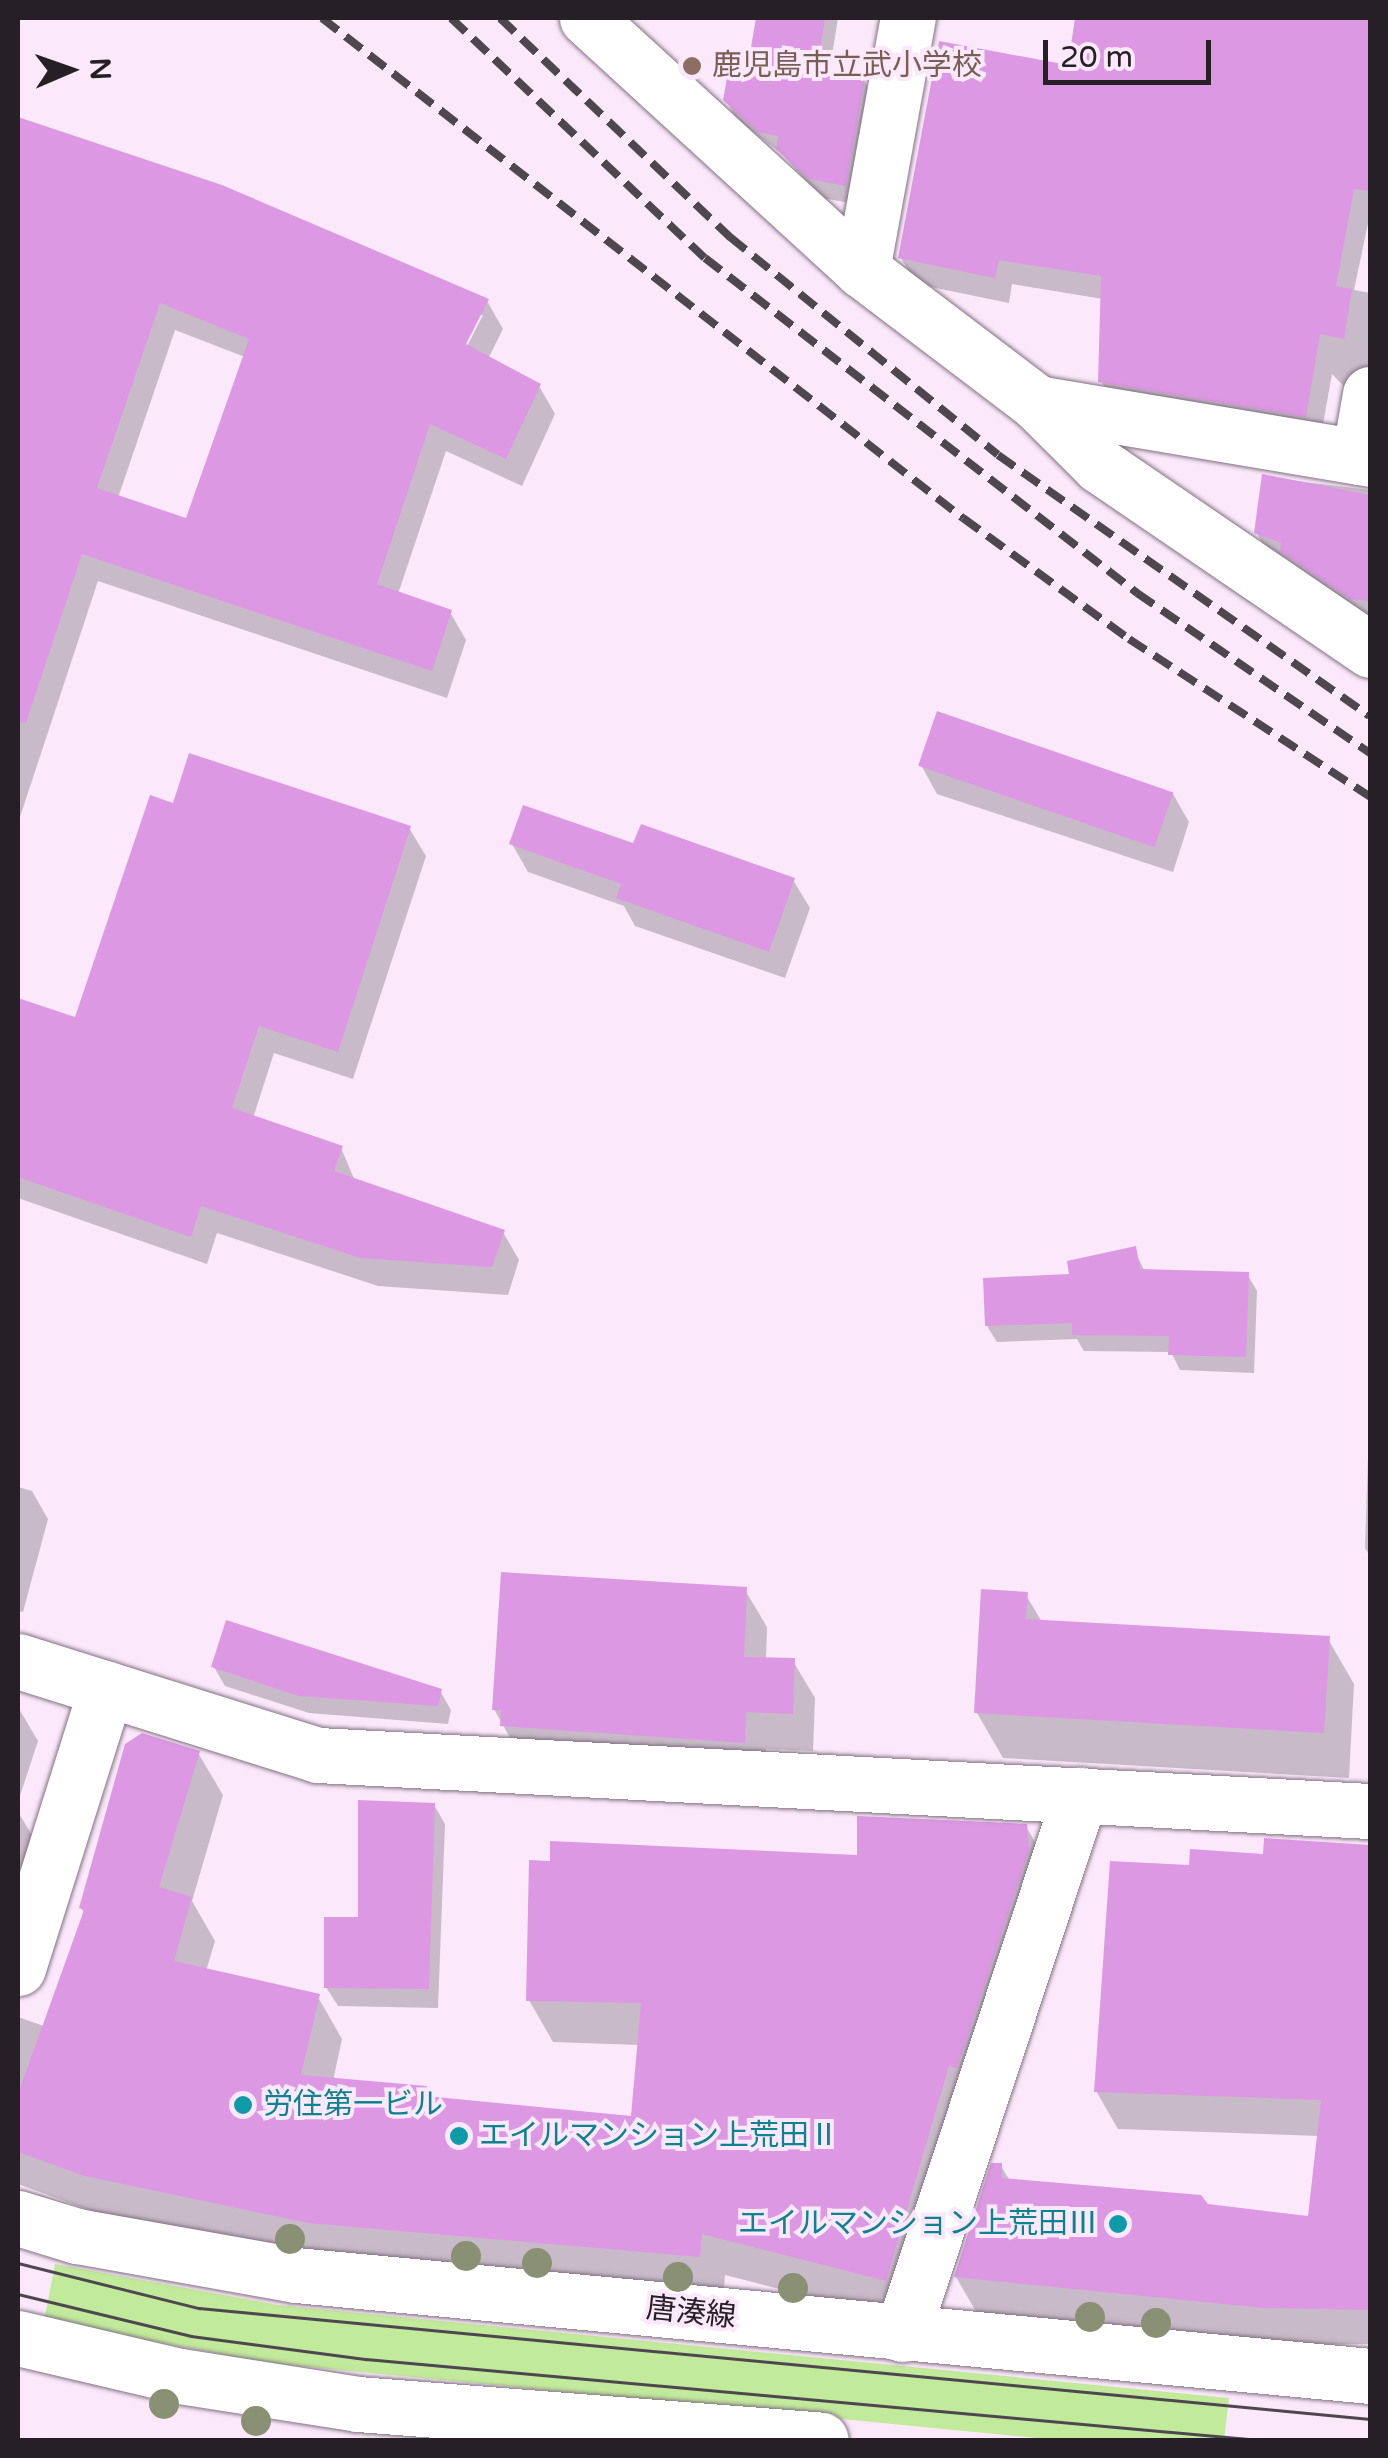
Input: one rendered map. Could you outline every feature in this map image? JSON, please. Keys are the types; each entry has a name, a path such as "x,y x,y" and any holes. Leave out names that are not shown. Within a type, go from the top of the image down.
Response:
{"street":[{"path":"587,18 862,270 1037,404 1099,464 1370,650"},
{"path":"862,270 908,18"},
{"path":"1037,404 1365,458 1370,394"},
{"path":"18,1661 318,1755 1370,1811"},
{"path":"18,1968 106,1689"},
{"path":"902,2334 1080,1795"},
{"name":"唐湊線","path":"18,2218 77,2236 296,2275 1370,2376"},
{"path":"18,2338 350,2422 821,2440"}],"green space":[{"path":"55,2264 278,2305 1229,2398 1224,2440 1057,2440 268,2363 44,2321"}],"building":[{"path":"756,18 825,18 817,69 865,78 846,186 809,179 776,149 778,136 758,132 723,100 732,50 750,53"},
{"path":"1075,18 1370,18 1370,191 1354,189 1336,286 1352,289 1344,339 1320,334 1306,417 1098,382 1101,276 999,260 995,278 898,258 939,41 1068,65"},
{"path":"18,117 222,185 489,299 466,344 541,384 506,459 430,424 377,584 452,610 432,671 82,554 26,723 18,722","holes":["160,303 249,339 186,518 97,488"]},
{"path":"1262,474 1370,495 1370,601 1350,599 1280,551 1281,543 1254,533"},
{"path":"937,711 1173,792 1154,847 918,766"},
{"path":"189,753 411,826 338,1052 259,1026 232,1108 343,1146 334,1171 505,1230 492,1267 360,1258 201,1206 191,1237 18,1177 18,998 75,1017 150,795 173,803"},
{"path":"523,805 633,843 641,824 795,878 769,952 616,898 621,884 509,844"},
{"path":"1136,1246 1140,1269 1249,1272 1246,1357 1168,1355 1169,1336 1072,1335 1072,1323 985,1326 983,1278 1069,1274 1067,1261"},
{"path":"501,1572 747,1587 744,1657 795,1658 793,1714 746,1712 745,1743 500,1726 501,1710 492,1710"},
{"path":"981,1589 1028,1592 1026,1619 1330,1636 1324,1733 974,1713"},
{"path":"226,1620 442,1689 438,1706 299,1696 211,1667"},
{"path":"142,1733 200,1751 159,1887 192,1897 174,1961 320,1994 301,2075 427,2086 426,2096 631,2116 641,2003 526,2001 529,1860 550,1861 550,1841 857,1855 857,1816 1027,1824 1029,1850 957,2068 949,2066 886,2281 702,2234 700,2257 308,2223 85,2176 18,2152 18,2094 84,1910 79,1908 125,1744"},
{"path":"358,1800 435,1803 429,1989 324,1988 324,1917 358,1917"},
{"path":"1264,1838 1370,1845 1370,2310 1264,2308 954,2277 991,2163 1002,2163 1002,2178 1201,2195 1208,2204 1308,2216 1321,2100 1094,2092 1110,1861 1189,1865 1190,1849 1263,1854"}],"tram line":[{"path":"18,2263 199,2308 1370,2419"},
{"path":"18,2294 191,2336 366,2359 1259,2440"}],"railway":[{"path":"322,18 963,518 1129,639 1370,797"},
{"path":"451,18 705,258 1137,593 1370,753"},
{"path":"500,18 730,237 998,455 1370,716"}],"place":[{"name":"鹿児島市立武小学校","path":"692,66"},
{"name":"労住第一ビル","path":"243,2105"},
{"name":"エイルマンション上荒田Ⅱ","path":"459,2136"},
{"name":"エイルマンション上荒田Ⅲ","path":"1118,2224"}]}
